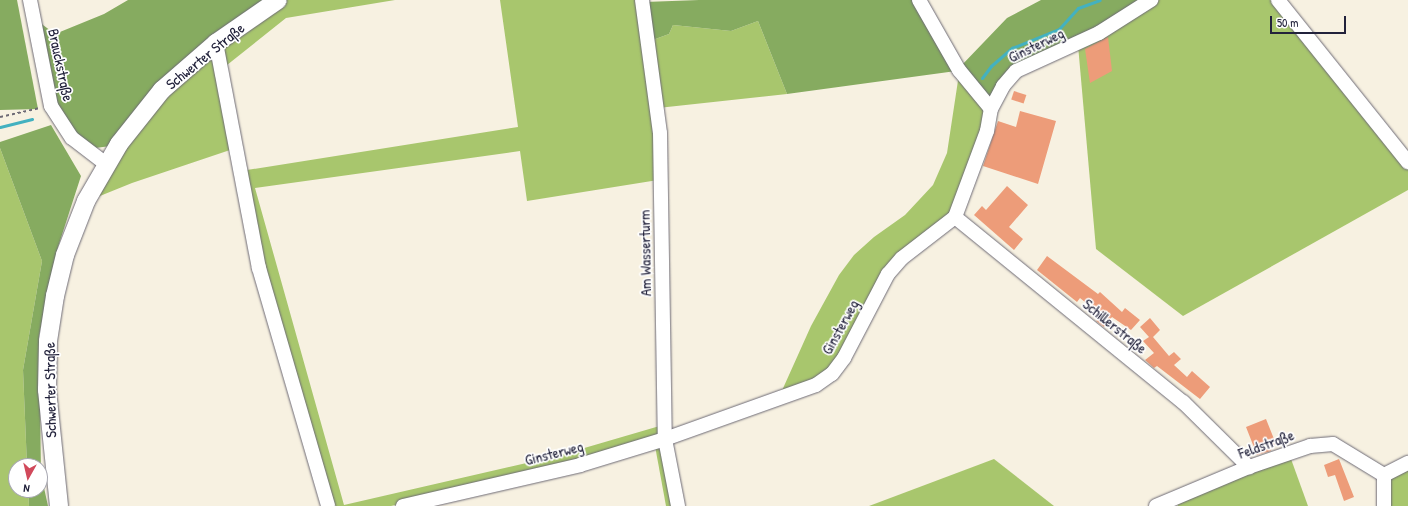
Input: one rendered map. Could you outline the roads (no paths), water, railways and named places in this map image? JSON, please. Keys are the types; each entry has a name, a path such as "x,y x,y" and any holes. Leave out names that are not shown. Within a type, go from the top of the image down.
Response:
{"main road":[{"name":"Schwerter Straße","path":"59,506 47,390 48,342 55,296 65,255 86,201 106,164 139,116 162,90 216,43 278,0"}],"street":[{"name":"Brauckstraße","path":"30,0 51,106 72,138 106,164"},
{"name":"Am Wasserturm","path":"642,0 660,132 665,439 678,506"},
{"path":"919,0 959,70 991,109"},
{"name":"Ginsterweg","path":"403,506 580,465 665,439 816,385 832,374 844,358 888,274 902,258 955,217 987,131 991,109 1003,86 1016,71 1099,33 1151,0"},
{"path":"1278,0 1408,162"},
{"path":"216,43 259,268 328,506"},
{"name":"Schillerstraße","path":"955,217 1183,402 1250,467"},
{"name":"Feldstraße","path":"1156,506 1250,467 1310,446 1333,444 1384,475"},
{"path":"1384,506 1384,475 1408,463"}],"waterway":[{"path":"982,78 991,66 1012,48 1059,29 1078,8 1100,0"},
{"path":"0,127 32,119"}]}
